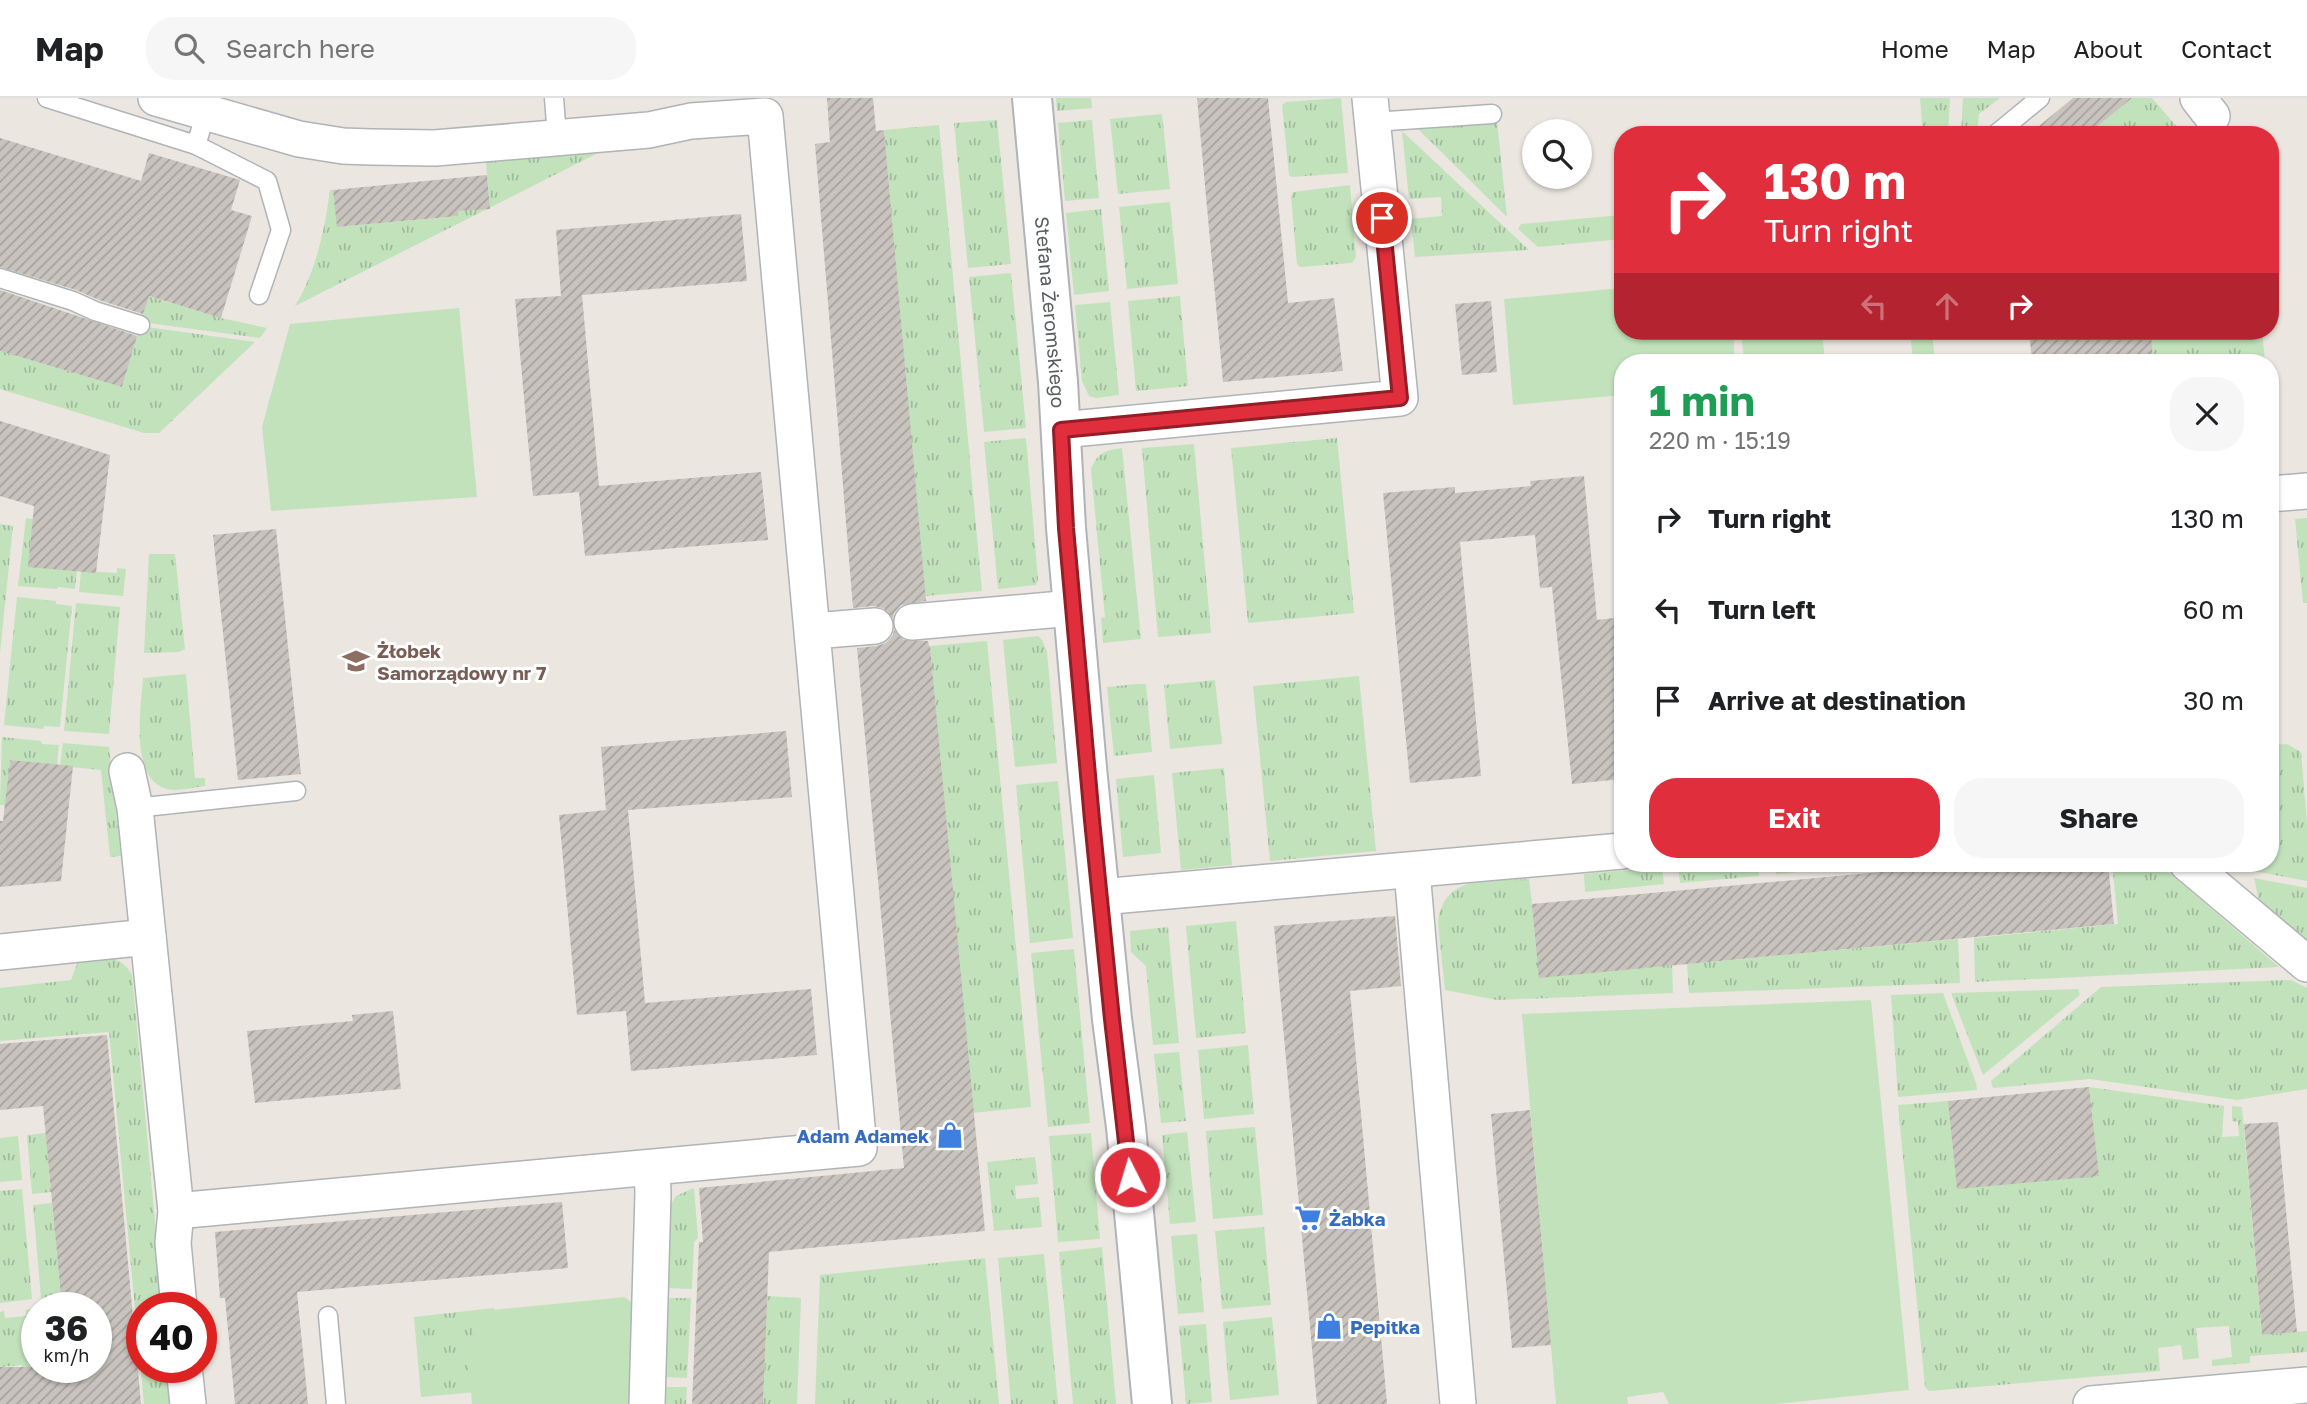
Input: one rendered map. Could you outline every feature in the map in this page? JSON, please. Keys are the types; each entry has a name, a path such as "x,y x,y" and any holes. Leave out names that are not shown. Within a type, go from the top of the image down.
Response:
{"street":[{"path":"156,98 204,119 343,146 435,148 649,130 690,110 765,116 859,1148 176,1211"},
{"name":"Stefana Żeromskiego","path":"1032,98 1061,430 1073,608 1152,1404"},
{"path":"1061,430 1400,398 1372,110"},
{"path":"2279,493 2307,491"},
{"path":"912,622 1073,608"},
{"path":"813,631 874,626"},
{"path":"127,771 135,808 176,1211 173,1243 178,1292"},
{"path":"1100,897 1614,851"},
{"path":"1412,871 1458,1404"},
{"path":"2198,872 2307,964"},
{"path":"0,952 148,937"},
{"path":"647,1404 652,1167"},
{"path":"186,1383 188,1404"},
{"path":"2091,1404 2307,1385"}],"lane":[{"path":"47,98 204,119 267,181 281,230 260,295"},
{"path":"554,98 557,136"},
{"path":"2005,126 2039,98"},
{"path":"1372,110 1492,114"},
{"path":"0,278 140,325"},
{"path":"135,808 296,791"},
{"path":"328,1316 335,1404"}],"green space":[{"path":"1056,98 1091,98 1092,108 1057,111"},
{"path":"1341,98 1348,173 1292,177 1289,175 1282,105 1286,102"},
{"path":"1920,98 1950,98 1948,126 1922,126"},
{"path":"1963,98 2000,98 1979,114 1978,126 1961,126"},
{"path":"2132,98 2152,98 2176,126 2098,126"},
{"path":"1162,114 1170,189 1118,194 1110,119"},
{"path":"997,120 1011,264 968,268 954,123"},
{"path":"1092,120 1099,198 1065,201 1058,123"},
{"path":"1497,121 1507,217 1416,127"},
{"path":"939,125 982,591 925,596 884,130"},
{"path":"1402,131 1529,250 1415,257 1411,219 1442,216 1441,197 1409,199"},
{"path":"595,150 596,154 490,208 486,162"},
{"path":"1350,185 1356,257 1352,263 1300,267 1297,264 1291,196 1293,192"},
{"path":"330,190 333,190 338,227 458,216 458,211 489,208 295,306 309,279 319,250"},
{"path":"1170,202 1178,284 1127,289 1119,207"},
{"path":"1101,209 1109,291 1074,295 1066,213"},
{"path":"1614,216 1614,240 1538,247 1518,229 1521,224"},
{"path":"1011,273 1026,428 984,432 969,277"},
{"path":"1614,289 1614,340 1734,340 1734,354 1614,354 1614,396 1513,405 1504,299"},
{"path":"148,296 221,318 267,328 260,338 141,322"},
{"path":"1180,296 1188,386 1136,391 1128,301"},
{"path":"1110,302 1119,395 1096,398 1089,396 1082,381 1075,305"},
{"path":"459,308 477,497 271,511 262,427 290,324"},
{"path":"140,326 255,342 159,433 144,433 0,389 0,351 122,387"},
{"path":"1742,340 1823,340 1824,354 1743,354"},
{"path":"1911,340 1933,340 1934,354 1912,354"},
{"path":"2152,340 2263,340 2264,354 2152,354"},
{"path":"1026,438 1038,579 1036,585 998,589 984,442"},
{"path":"1337,438 1354,613 1248,623 1231,448"},
{"path":"1194,444 1211,633 1158,637 1142,448"},
{"path":"1122,448 1141,639 1103,643 1101,618 1105,617 1091,470 1103,453"},
{"path":"26,518 33,519 29,566 77,571 75,589 18,586"},
{"path":"2307,518 2307,603 2303,603 2295,519"},
{"path":"0,524 13,526 0,653"},
{"path":"149,554 175,554 185,649 179,652 144,653"},
{"path":"117,568 126,569 123,596 79,592 81,571 117,573"},
{"path":"17,597 56,601 56,604 72,606 60,727 44,726 43,729 4,725"},
{"path":"76,603 120,607 109,734 64,731"},
{"path":"1038,636 1047,652 1057,763 1015,767 1003,640"},
{"path":"987,641 1031,1107 973,1113 930,646"},
{"path":"186,674 195,778 205,778 205,786 171,790 155,783 147,772 142,757 140,724 143,678"},
{"path":"1359,676 1376,851 1270,861 1253,686"},
{"path":"1215,680 1222,744 1170,749 1164,685"},
{"path":"1146,684 1152,752 1114,756 1107,687"},
{"path":"2,737 59,745 57,766 10,760 5,805 0,805"},
{"path":"63,743 109,747 121,856 110,857 101,770 60,766"},
{"path":"2279,744 2287,744 2301,752 2307,823 2307,881 2258,872 2279,872"},
{"path":"1224,768 1232,865 1181,870 1172,773"},
{"path":"1154,775 1161,853 1123,857 1116,779"},
{"path":"1058,781 1073,938 1030,943 1016,785"},
{"path":"1663,872 1664,884 1585,892 1584,874"},
{"path":"1679,872 1758,872 1759,876 1680,883"},
{"path":"2113,872 2168,872 2279,967 1975,982 1974,938 2118,924"},
{"path":"2254,878 2307,888 2307,953 2262,914"},
{"path":"1529,879 1532,904 1672,965 1673,993 1497,1000 1445,990 1438,923 1442,907 1449,895 1471,883"},
{"path":"1236,921 1246,1033 1196,1038 1186,926"},
{"path":"1168,927 1179,1043 1153,1045 1146,966 1131,952 1130,931"},
{"path":"1958,939 1960,983 1689,993 1687,964"},
{"path":"1074,949 1090,1123 1048,1127 1031,953"},
{"path":"80,956 103,956 116,960 132,975 162,1292 133,1292 109,1032 0,1041 0,988 71,980"},
{"path":"2291,980 2307,988 2307,1089 2237,1100 2090,1079 1993,1088 1991,1081 2101,987"},
{"path":"2078,989 2080,995 1983,1075 1951,993"},
{"path":"1943,993 1977,1090 1898,1097 1891,995"},
{"path":"1871,1000 1909,1390 1775,1404 1669,1404 1663,1392 1627,1397 1628,1404 1556,1404 1522,1014"},
{"path":"1248,1045 1254,1114 1204,1119 1198,1050"},
{"path":"1179,1052 1186,1121 1161,1123 1154,1054"},
{"path":"2089,1087 2224,1106 2222,1137 2239,1136 2238,1122 2232,1121 2232,1106 2242,1107 2262,1335 2307,1331 2307,1352 2250,1356 2250,1363 2212,1366 2212,1360 2232,1357 2229,1326 2196,1328 2199,1358 2183,1360 2181,1345 2158,1348 2160,1371 1929,1391 1925,1387 1898,1105 1948,1101 2098,1176"},
{"path":"1255,1127 1263,1215 1213,1219 1206,1131"},
{"path":"1187,1132 1196,1222 1170,1224 1162,1135"},
{"path":"46,1133 51,1192 32,1194 27,1135"},
{"path":"1091,1133 1100,1239 1058,1242 1049,1136"},
{"path":"18,1136 22,1180 0,1182 0,1138"},
{"path":"1035,1157 1038,1184 1015,1186 1016,1199 1039,1197 1042,1227 994,1231 987,1162"},
{"path":"694,1188 698,1238 694,1242 692,1289 665,1288 670,1206 676,1196"},
{"path":"22,1189 31,1292 21,1292 21,1300 0,1303 0,1191"},
{"path":"52,1203 61,1292 40,1292 33,1205"},
{"path":"1264,1227 1271,1305 1222,1309 1215,1231"},
{"path":"1197,1234 1204,1312 1178,1314 1171,1236"},
{"path":"1102,1247 1116,1404 1073,1404 1059,1252"},
{"path":"1044,1254 1058,1404 1011,1404 998,1258"},
{"path":"985,1258 999,1404 815,1404 820,1275"},
{"path":"767,1296 801,1298 797,1404 763,1404"},
{"path":"625,1297 632,1303 629,1404 472,1404 467,1338 474,1337 472,1312"},
{"path":"665,1298 691,1298 687,1378 663,1377"},
{"path":"494,1308 499,1340 476,1392 421,1397 414,1317"},
{"path":"4,1311 5,1318 21,1316 21,1365 0,1367 0,1312"},
{"path":"1272,1317 1279,1395 1230,1400 1223,1322"},
{"path":"1206,1324 1212,1402 1186,1404 1179,1326"},
{"path":"142,1383 170,1383 172,1404 144,1404"},
{"path":"662,1387 687,1387 686,1404 662,1404"}],"building":[{"path":"827,98 873,98 876,131 884,130 926,601 901,605 893,618 883,608 853,608 815,144 830,142"},
{"path":"1197,98 1268,98 1288,303 1334,298 1343,371 1223,382"},
{"path":"2073,98 2132,98 2098,126 2039,126"},
{"path":"0,138 141,181 149,153 240,180 231,210 252,216 221,318 149,296 143,314 0,267"},
{"path":"487,175 490,209 458,211 458,216 337,227 333,190"},
{"path":"741,214 747,281 582,295 599,486 761,472 768,540 585,556 579,492 533,496 515,299 561,296 556,230"},
{"path":"0,290 137,336 122,387 0,351"},
{"path":"1491,301 1497,372 1462,375 1455,304"},
{"path":"2030,340 2152,340 2152,354 2031,354"},
{"path":"0,421 110,455 96,573 28,567 34,506 0,496"},
{"path":"1584,476 1597,620 1614,618 1614,780 1572,784 1552,587 1540,588 1535,535 1460,542 1481,776 1410,783 1383,493 1455,487 1455,493 1531,486 1530,481"},
{"path":"276,529 301,774 238,780 213,535"},
{"path":"894,630 904,640 928,641 930,646 985,1231 769,1252 763,1404 692,1404 699,1242 703,1242 699,1188 904,1168 857,648 886,643"},
{"path":"786,731 792,797 628,810 645,1003 811,989 817,1055 631,1071 626,1011 577,1015 559,815 606,810 601,747"},
{"path":"10,760 73,766 61,881 0,887 0,821 3,821"},
{"path":"1881,872 2109,872 2114,924 1539,978 1532,904"},
{"path":"1395,916 1401,986 1350,991 1387,1404 1317,1404 1274,926"},
{"path":"393,1011 401,1089 255,1103 247,1031 353,1021 352,1015"},
{"path":"107,1035 131,1292 126,1292 126,1383 139,1383 141,1404 0,1404 0,1367 21,1367 21,1383 112,1383 112,1292 61,1292 43,1106 0,1110 0,1044"},
{"path":"2089,1087 2099,1176 1957,1189 1948,1101"},
{"path":"1530,1110 1551,1345 1512,1348 1491,1114"},
{"path":"2278,1122 2297,1332 2262,1335 2244,1124"},
{"path":"562,1202 568,1268 297,1292 308,1404 235,1404 225,1298 220,1298 215,1232"}],"place":[{"name":"Żłobek Samorządowy nr 7","path":"356,661"},
{"name":"Adam Adamek","path":"950,1135"},
{"name":"Żabka","path":"1308,1218"},
{"name":"Pepitka","path":"1329,1326"}],"route":[{"path":"1130,1177 1092,820 1066,528 1061,430 1400,398 1382,218"}]}
